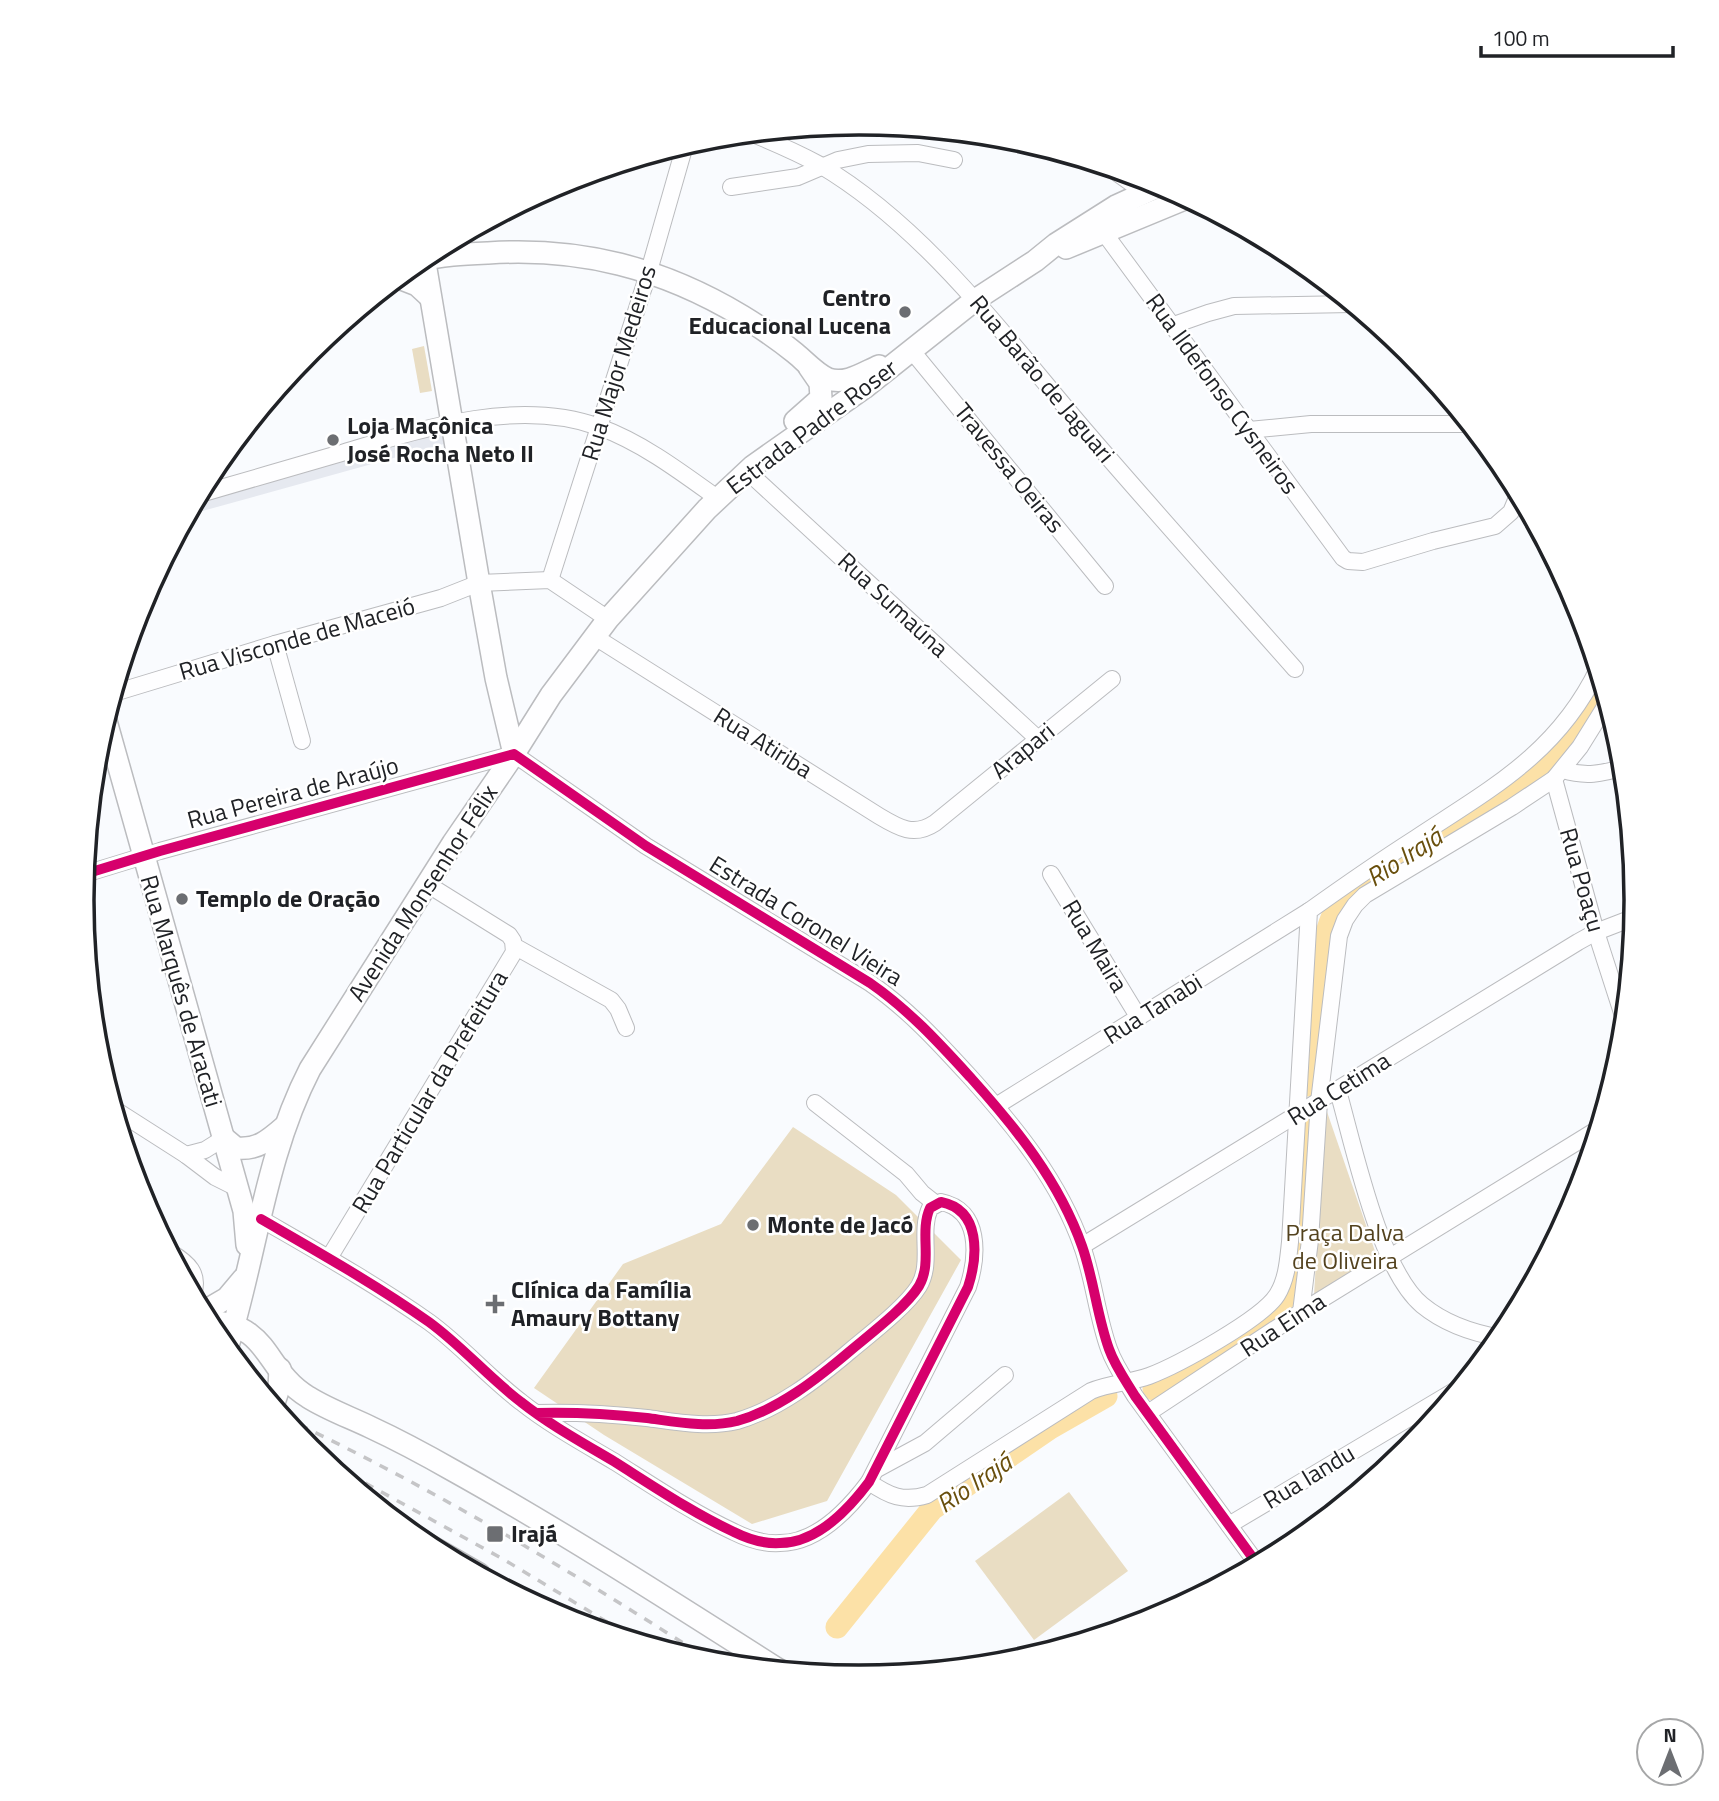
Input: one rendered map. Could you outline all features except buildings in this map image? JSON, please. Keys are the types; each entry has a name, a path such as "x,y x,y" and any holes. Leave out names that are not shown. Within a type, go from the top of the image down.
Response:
{"main road":[{"name":"Estrada Padre Roser","path":"514,754 551,695 608,619 717,498 750,469 864,388 975,300 1056,244 1106,213 1147,192"},
{"name":"Estrada Padre Roser","path":"1035,261 1105,234 1172,202"},
{"path":"448,256 533,252 594,258 649,271 688,287 741,315 832,380 846,380 911,352"},
{"path":"425,271 479,583 514,754"},
{"path":"410,282 430,297"},
{"path":"750,469 772,440 821,398 820,383 808,365"},
{"name":"Rua Marquês de Aracati","path":"111,741 143,856 230,1143 237,1188 246,1220 246,1269"},
{"name":"Avenida Monsenhor Félix","path":"231,1336 284,1128 310,1069 427,884 514,754"},
{"path":"230,1143 253,1148 284,1128"},
{"path":"230,1143 261,1219"},
{"path":"212,1307 227,1298 246,1269"},
{"path":"221,1323 234,1324 251,1334 297,1390 311,1399 453,1470 761,1659"},
{"path":"276,1396 279,1369"}],"street":[{"name":"Rua Barão de Jaguari","path":"767,141 822,167 863,195 910,235 975,300 1097,444 1295,669"},
{"path":"731,187 798,177 868,154 918,153 954,160"},
{"name":"Rua Major Medeiros","path":"550,580 649,271 682,157"},
{"name":"Rua Ildefonso Cysneiros","path":"1105,234 1340,555 1348,561 1363,562 1495,526 1505,520 1514,504"},
{"path":"1171,326 1234,306 1338,304"},
{"name":"Travessa Oeiras","path":"911,352 1105,586"},
{"path":"214,490 451,422 535,416 573,420 600,427 670,465 717,498"},
{"path":"1249,430 1311,424 1457,424"},
{"name":"Rua Sumaúna","path":"750,469 1038,739"},
{"path":"550,580 608,619"},
{"name":"Rua Visconde de Maceió","path":"125,690 441,598 479,583 550,580"},
{"name":"Rua Atiriba","path":"595,637 895,826 911,832 926,829 935,823"},
{"path":"275,644 302,741"},
{"name":"Arapari","path":"935,823 1112,679"},
{"name":"Rua Tanabi","path":"996,1106 1309,911 1492,788 1535,756 1575,707 1592,681"},
{"path":"1301,1312 1310,1240 1319,1102 1339,936 1345,920 1355,905 1382,884 1512,807 1558,774 1580,747 1601,714"},
{"name":"Rua Pereira de Araújo","path":"95,871 514,754"},
{"name":"Estrada Coronel Vieira","path":"514,754 646,846 892,998 932,1034 996,1106 1040,1162 1069,1215 1082,1247 1110,1352 1148,1413 1253,1557"},
{"path":"1558,774 1592,775 1613,770"},
{"name":"Rua Poaçu","path":"1558,774 1596,932 1618,1000"},
{"name":"Rua Maira","path":"1051,874 1139,1018"},
{"name":"Rua Particular da Prefeitura","path":"329,1258 513,956 514,946 509,935 427,884"},
{"path":"873,1476 887,1495 914,1499 927,1495 1083,1396 1104,1386 1155,1374 1256,1317 1270,1305 1278,1293 1288,1263 1309,911"},
{"name":"Rua Cetima","path":"1082,1247 1596,932 1624,921"},
{"path":"514,946 611,1000 626,1028"},
{"path":"1338,1091 1368,1196 1390,1258 1402,1281 1423,1306 1462,1329 1489,1335"},
{"path":"816,1103 906,1174 922,1193 936,1204"},
{"path":"127,1117 215,1177 237,1188"},
{"name":"Rua Eima","path":"1148,1413 1301,1312 1587,1136"},
{"path":"186,1155 230,1143"},
{"path":"261,1219 387,1294 451,1338 509,1392 536,1413 651,1485 733,1532 763,1542 782,1544 811,1535 847,1509 873,1476 968,1287 975,1252 972,1226 965,1214 957,1208 941,1202 930,1208 926,1221 923,1276 911,1296 841,1359 768,1409 736,1421 711,1424 600,1414 536,1413"},
{"path":"187,1264 193,1269 196,1280"},
{"path":"873,1476 925,1443 1005,1375"},
{"name":"Rua Iandu","path":"1229,1525 1439,1400"}],"shaded area":[{"path":"444,419 451,442 201,511 220,480"}],"green space":[{"path":"424,346 432,391 420,393 412,349"},
{"name":"Praça Dalva de Oliveira","path":"1325,1106 1378,1260 1314,1296"},
{"path":"793,1127 896,1195 961,1260 827,1501 752,1524 604,1435 534,1388 623,1264 721,1224"},
{"path":"1069,1492 1128,1571 1034,1640 975,1561"}],"waterway":[{"name":"Rio Irajá","path":"1308,1085 1319,972 1328,929 1338,905 1352,890 1487,807 1545,767 1586,721 1597,701"},
{"name":"Rio Irajá","path":"1154,1389 1270,1318 1286,1295 1296,1269 1306,1117"},
{"name":"Rio Irajá","path":"837,1627 932,1509 1050,1428 1106,1396"}],"railway":[{"path":"307,1428 503,1533 686,1645"},
{"path":"361,1481 503,1559 608,1623"}],"cycle path":[{"path":"95,871 514,754 646,846 870,983 911,1016 959,1065 1020,1136 1049,1177 1082,1246 1111,1355 1135,1396 1252,1557"},
{"path":"261,1219 367,1281 429,1322 509,1392 532,1410 555,1426 719,1525 745,1537 774,1543 794,1542 819,1531 841,1514 869,1482 968,1287 974,1262 970,1224 964,1214 954,1207 941,1202 930,1208 926,1227 925,1267 923,1277 913,1294 887,1320 824,1372 783,1401 753,1416 726,1423 704,1424 605,1414 564,1413 536,1413"}],"place":[{"name":"Centro Educacional Lucena","path":"905,312"},
{"name":"Loja Maçônica José Rocha Neto II","path":"333,440"},
{"name":"Templo de Oração","path":"182,899"},
{"name":"Monte de Jacó","path":"753,1225"},
{"name":"Clínica da Família Amaury Bottany","path":"495,1304"},
{"name":"Irajá","path":"495,1534"}]}
